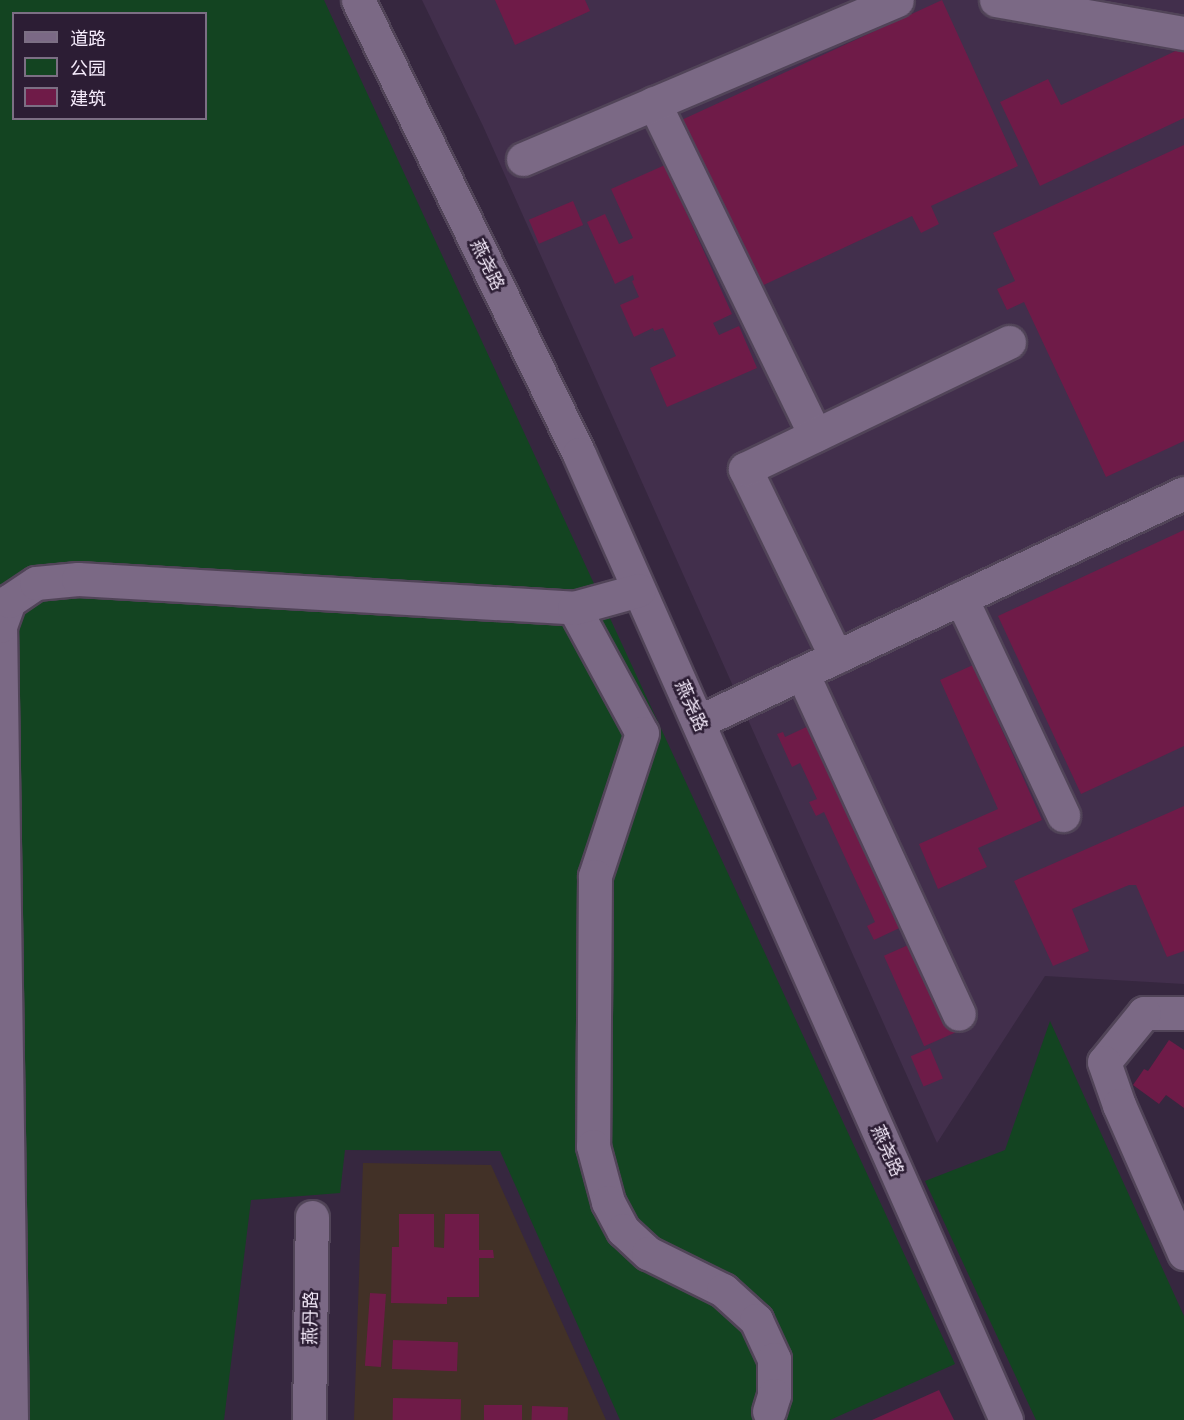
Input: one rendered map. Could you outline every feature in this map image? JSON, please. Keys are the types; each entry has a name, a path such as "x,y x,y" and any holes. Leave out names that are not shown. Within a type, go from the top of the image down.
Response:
{"street":[{"name":"燕尧路","path":"358,0 579,454 1006,1420"},
{"path":"523,159 897,0"},
{"path":"996,0 1184,33"},
{"path":"654,103 815,435"},
{"path":"836,657 745,469 1009,342"},
{"path":"698,722 1184,493"},
{"path":"11,1420 0,626 9,601 36,583 78,579 574,608 639,590"},
{"path":"961,598 1063,815"},
{"path":"574,608 642,733 595,876 594,1146 608,1202 623,1230 648,1253 723,1290 756,1320 774,1359 774,1395 769,1412"},
{"path":"802,673 959,1014"},
{"path":"1179,1016 1144,1013 1104,1062 1119,1105 1184,1253"},
{"name":"燕丹路","path":"309,1420 312,1217"}],"shaded area":[{"path":"422,0 1184,0 1184,984 1045,976 937,1143 483,126"},
{"path":"363,1163 491,1165 606,1420 354,1420"}],"green space":[{"path":"0,0 324,0 955,1364 830,1420 620,1420 500,1151 345,1150 340,1193 251,1200 224,1420 0,1420"},
{"path":"1050,1021 1184,1316 1184,1420 1036,1420 925,1181 1005,1150"}],"building":[{"path":"495,0 585,0 590,11 515,45"},
{"path":"942,0 1018,166 931,206 939,224 921,233 912,216 753,290 675,123"},
{"path":"1184,47 1184,118 1040,186 1000,102 1048,79 1061,105"},
{"path":"1184,145 1184,441 1106,477 1024,302 1007,310 997,289 1015,281 993,233"},
{"path":"665,165 732,314 713,323 719,335 739,326 757,368 667,407 650,368 676,356 663,328 654,331 653,328 634,337 620,305 639,297 632,281 634,280 633,275 615,284 587,222 605,214 619,244 633,238 611,189"},
{"path":"573,201 583,225 539,244 529,220"},
{"path":"1184,530 1184,746 1081,794 998,616"},
{"path":"973,665 1042,820 978,848 987,867 938,889 919,844 998,809 940,680"},
{"path":"815,723 908,924 874,940 867,926 875,922 824,812 816,816 809,802 817,799 800,763 792,767 777,734 783,732 785,737"},
{"path":"1184,806 1184,951 1167,957 1136,885 1129,885 1072,909 1089,951 1053,966 1014,881"},
{"path":"915,942 955,1032 924,1046 884,956"},
{"path":"1169,1040 1184,1050 1184,1108 1166,1095 1159,1104 1133,1085 1144,1069 1148,1071"},
{"path":"930,1048 943,1078 924,1087 911,1056"},
{"path":"399,1214 434,1214 434,1247 444,1248 445,1214 479,1214 479,1250 493,1250 494,1258 479,1258 479,1297 447,1297 447,1304 391,1303 392,1247 399,1247"},
{"path":"370,1293 386,1294 381,1367 365,1366"},
{"path":"393,1340 458,1342 457,1371 392,1369"},
{"path":"939,1390 954,1420 872,1420"},
{"path":"393,1398 461,1399 461,1420 393,1420"},
{"path":"484,1405 522,1405 522,1420 484,1420"},
{"path":"532,1406 568,1407 568,1420 532,1420"}]}
